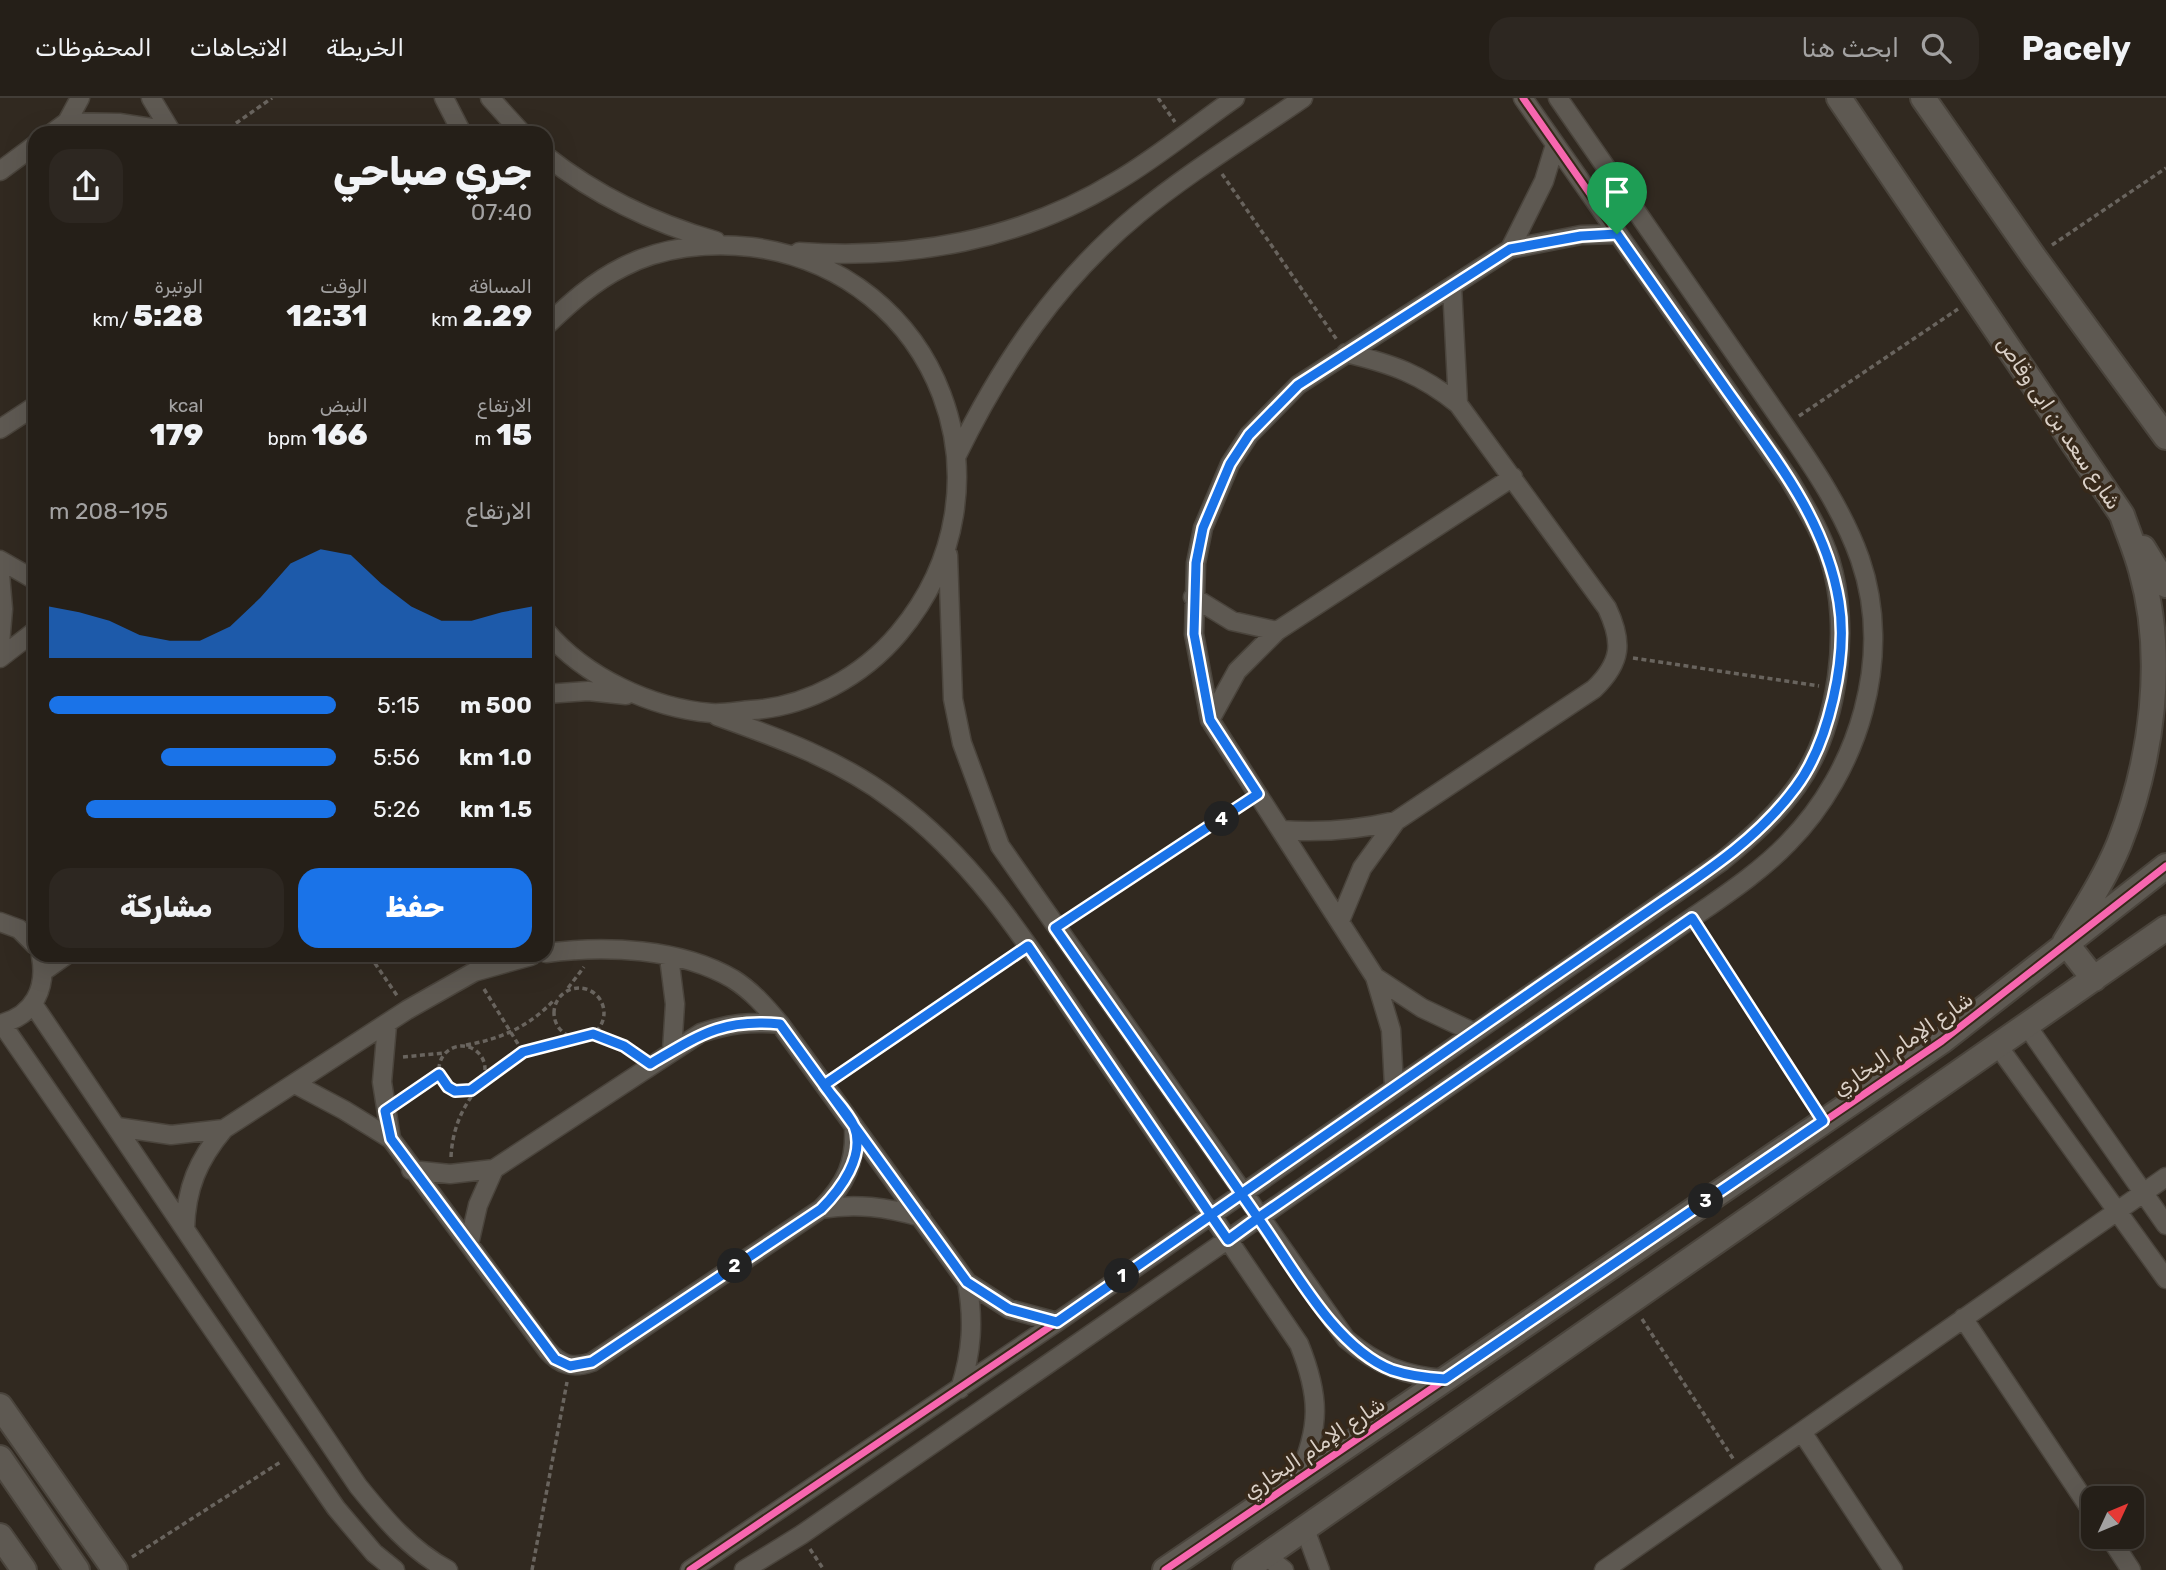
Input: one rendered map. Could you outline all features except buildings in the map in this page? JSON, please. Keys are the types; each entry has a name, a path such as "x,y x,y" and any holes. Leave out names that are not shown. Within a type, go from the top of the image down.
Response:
{"street":[{"path":"62,126 67,122 80,98"},
{"path":"150,98 167,126"},
{"path":"444,98 458,126"},
{"path":"490,98 516,126"},
{"path":"553,161 577,180 624,207 674,229 726,244 776,251 878,254 978,240 1027,225 1073,205 1118,181 1235,98"},
{"path":"957,455 998,377 1028,332 1069,281 1139,213 1303,98"},
{"path":"690,1570 960,1389 1722,861 1756,833 1799,784 1821,742 1834,689 1841,643 1840,606 1830,560 1816,525 1789,479 1522,98"},
{"path":"744,1570 801,1535 1692,918 1787,845 1819,808 1841,774 1866,702 1872,647 1870,601 1861,561 1822,480 1558,98"},
{"name":"شارع سعد بن ابى وقاص","path":"1839,98 2122,514 2142,572 2151,627 2153,682 2148,737 2137,792 2119,844 2095,894 2065,942"},
{"path":"1923,98 2034,257 2166,437"},
{"path":"67,122 136,126"},
{"path":"1510,249 1533,205 1556,145"},
{"path":"0,171 28,150"},
{"path":"1395,1086 1391,1030 1375,977 1210,720 1194,634 1193,597 1203,528 1230,464 1272,408 1298,385 1510,249 1569,237 1617,234"},
{"path":"553,319 579,293 624,266 674,249 726,244"},
{"path":"711,713 773,709 831,688 883,653 922,606 948,549 958,502 957,455 944,398 917,347 878,303 840,277 776,251"},
{"path":"1452,286 1458,404"},
{"path":"1340,921 1362,868 1396,821 1594,689 1609,675 1617,656 1617,631 1607,608 1458,404 1434,384 1407,370 1346,353"},
{"path":"0,429 28,411"},
{"path":"1210,720 1237,671 1277,631 1513,477"},
{"path":"2122,514 2166,585"},
{"path":"948,549 953,699 962,743 1000,846 1258,1218 1346,1339 1367,1357 1392,1370 1418,1377 1445,1379"},
{"path":"0,560 28,576"},
{"path":"0,574 3,609 0,644"},
{"path":"1193,597 1232,621 1277,631"},
{"path":"0,658 28,636"},
{"path":"553,637 589,670 636,696"},
{"path":"553,694 588,691 636,696 711,713 789,741 841,766 892,799 933,832 970,870 1028,946 1300,1344 1313,1378 1315,1426 1311,1449 1296,1482"},
{"path":"1281,830 1333,832 1396,821"},
{"name":"شارع الإمام البخاري","path":"1165,1570 1942,1041 2065,942 2166,866"},
{"path":"0,922 19,929 28,938"},
{"path":"19,929 28,923"},
{"path":"1245,1570 1275,1563 1304,1529 2166,929"},
{"path":"2065,942 2094,979"},
{"path":"553,952 593,949 669,957 703,966 733,979 759,999 780,1024 967,1282 1009,1309 1057,1322"},
{"path":"669,957 675,1004 672,1051"},
{"path":"186,1229 186,1201 193,1174 206,1150 224,1129 407,1010 474,972 510,962"},
{"path":"42,963 39,994 33,1004 14,1020 1,1024 336,1508 374,1553 395,1570"},
{"path":"1375,977 1422,1008 1473,1032"},
{"path":"33,1004 358,1486 391,1527 431,1561 447,1570"},
{"path":"411,1170 450,1174 494,1169 701,1033 725,1024 755,1021 780,1024"},
{"path":"387,1025 384,1052 385,1111 391,1139 411,1170 547,1350 555,1359 570,1366 592,1362 821,1209 837,1193 849,1173 855,1150 854,1127"},
{"path":"2026,1026 2166,1225"},
{"path":"1998,1046 2166,1279"},
{"path":"295,1084 391,1139"},
{"path":"117,1127 171,1135 224,1129"},
{"path":"469,1244 478,1205 494,1169"},
{"path":"1604,1570 2166,1177"},
{"path":"821,1209 848,1204 873,1206 920,1217"},
{"path":"960,1389 972,1336 972,1308 967,1282"},
{"path":"1963,1318 2081,1495"},
{"path":"0,1406 114,1569"},
{"path":"1802,1432 1893,1570"},
{"path":"0,1458 77,1570"},
{"path":"1304,1529 1320,1570"},
{"path":"0,1536 24,1570"},
{"path":"2117,1549 2131,1570"}],"path":[{"path":"232,126 272,98"},
{"path":"1158,98 1183,134"},
{"path":"1213,161 1346,353"},
{"path":"2034,257 2166,167"},
{"path":"1785,426 1974,298"},
{"path":"1617,656 1834,689"},
{"path":"1055,928 1258,794"},
{"path":"1692,918 1823,1121"},
{"path":"824,1085 1028,946"},
{"path":"384,1052 404,1057 445,1053 510,1033 528,1024 565,991 593,949"},
{"path":"374,962 407,1010"},
{"path":"474,972 523,1052"},
{"path":"439,1074 448,1087 455,1091 471,1090 523,1052 540,1045 593,1034 603,1020 602,1002 597,995 582,988 565,991"},
{"path":"558,997 554,1006 556,1023 561,1031 578,1039"},
{"path":"593,1034 624,1046 650,1064"},
{"path":"450,1174 456,1128 485,1072 481,1057 476,1051 461,1046"},
{"path":"385,1111 439,1074 445,1053"},
{"path":"1631,1302 1743,1473"},
{"path":"532,1570 570,1366"},
{"path":"114,1569 298,1450"},
{"path":"801,1535 824,1570"}],"cycle path":[{"path":"690,1570 1057,1322 1722,861 1780,807 1811,762 1823,736 1831,707 1840,646 1836,587 1822,539 1789,479 1523,98"},
{"path":"1165,1570 1942,1041 2166,866"}],"route":[{"path":"1617,234 1545,241 1510,249 1298,385 1272,408 1249,435 1214,495 1203,528 1193,597 1194,634 1210,720 1258,794 1055,928 1195,1126 1241,1193 1258,1218 1692,918 1823,1121 1445,1379 1418,1377 1392,1370 1367,1357 1346,1339 1258,1218 1228,1240 1210,1214 1028,946 824,1085 854,1127 855,1150 849,1173 837,1193 821,1209 592,1362 570,1366 555,1359 411,1170 391,1139 385,1111 439,1074 448,1087 463,1092 477,1086 506,1062 540,1045 593,1034 624,1046 650,1064 701,1033 725,1024 755,1021 780,1024 854,1127 967,1282 1009,1309 1057,1322 1210,1214 1241,1193 1395,1086 1722,861 1756,833 1780,808 1799,784 1821,742 1834,689 1841,643 1840,606 1830,560 1816,525 1789,479 1617,234"}]}
